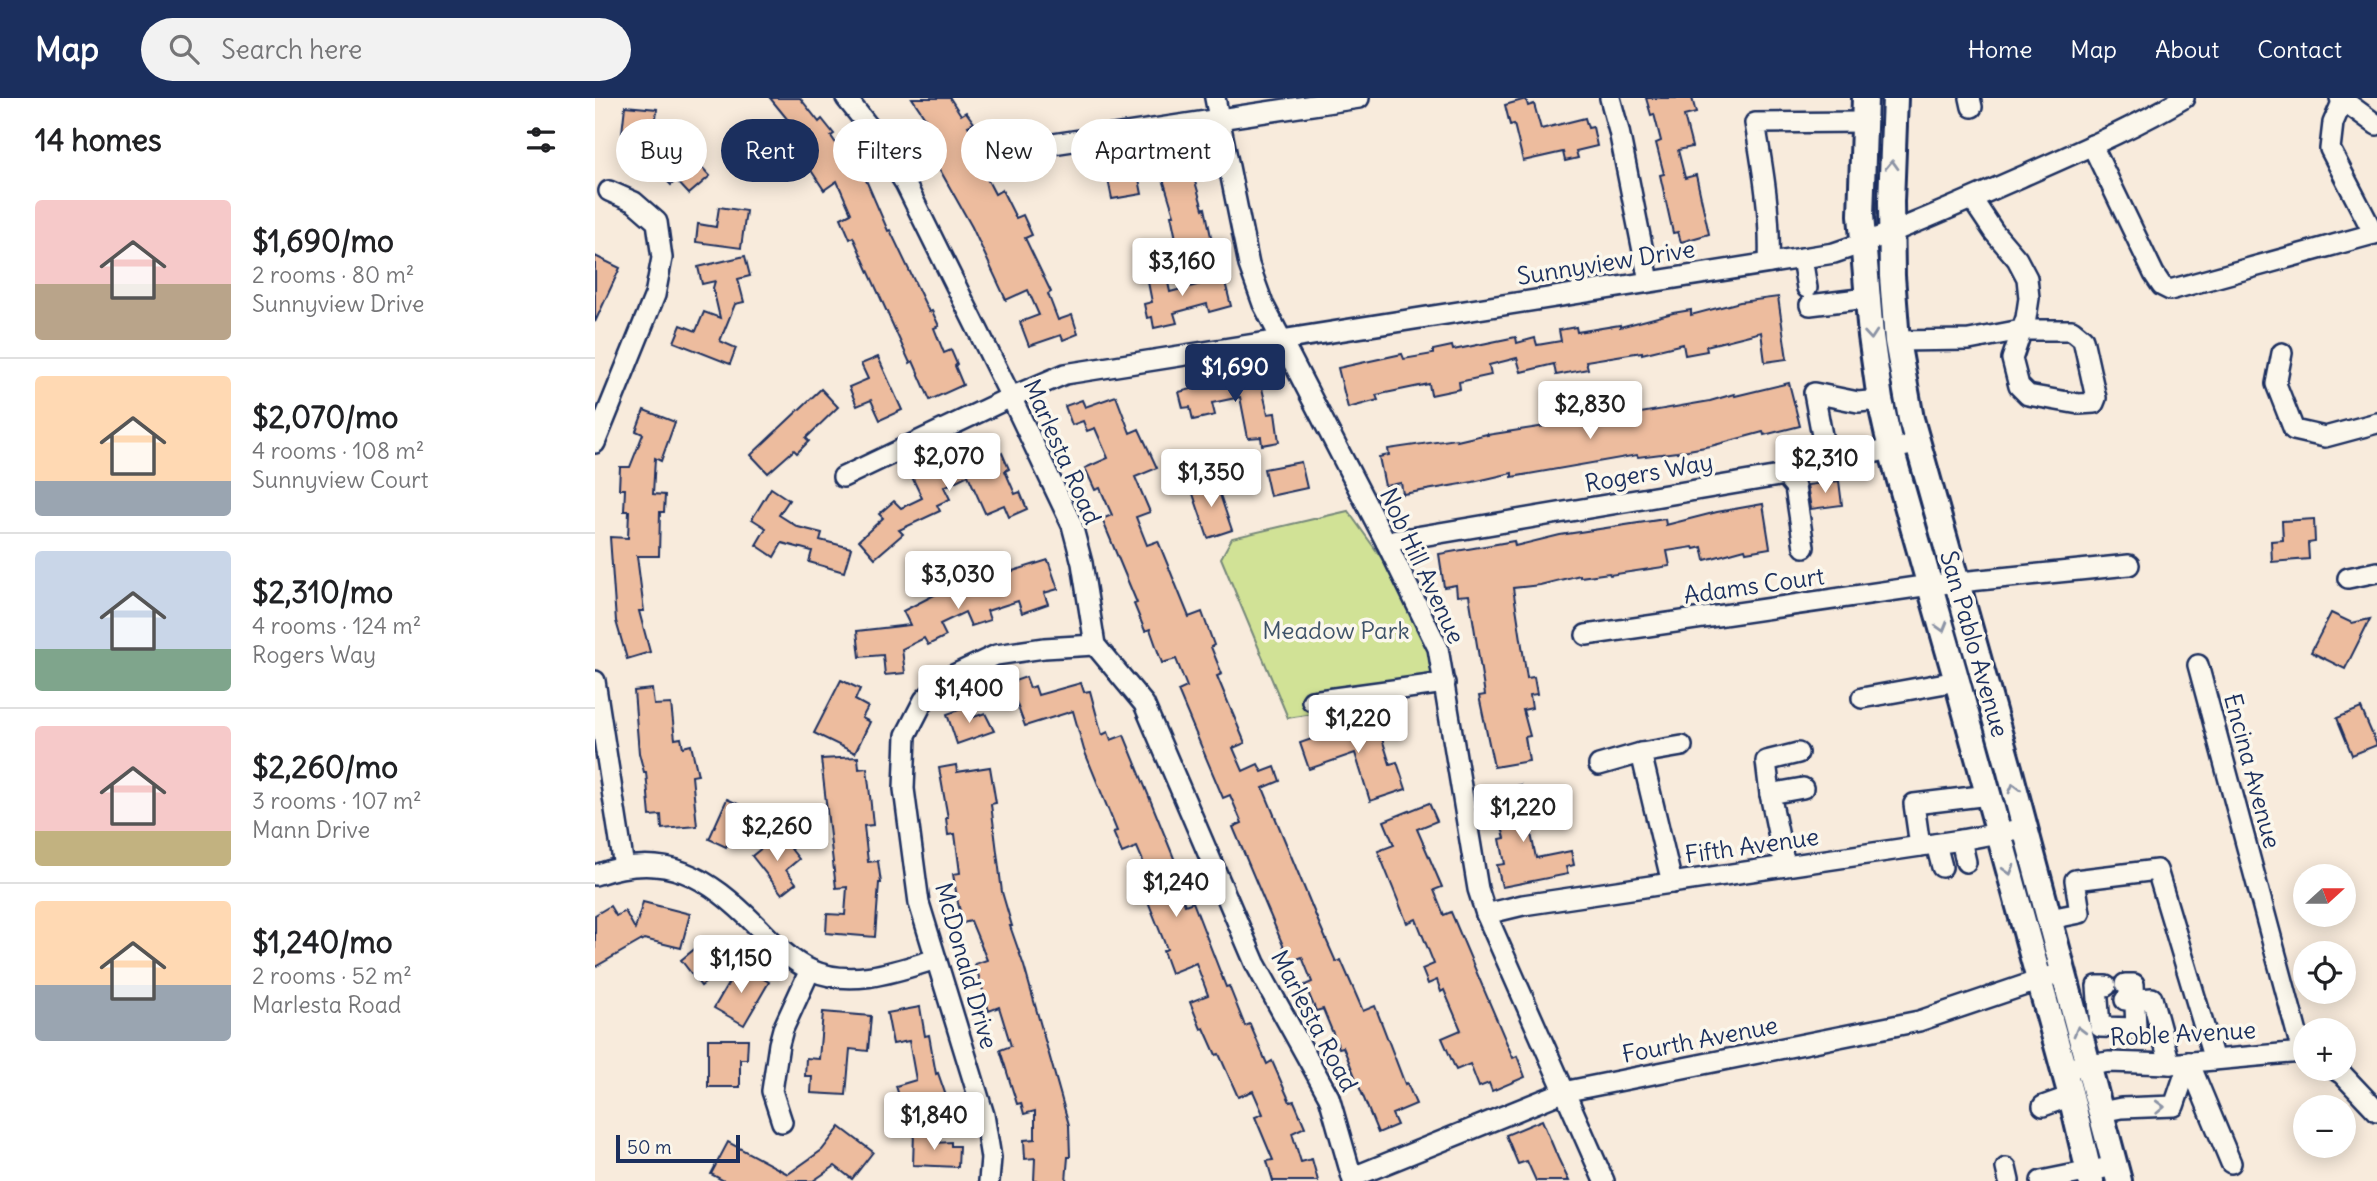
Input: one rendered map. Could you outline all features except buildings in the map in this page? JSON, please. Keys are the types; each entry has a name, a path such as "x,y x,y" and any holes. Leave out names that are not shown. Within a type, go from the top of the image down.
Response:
{"main road":[{"name":"San Pablo Avenue","path":"1895,98 1891,231 1897,341 1917,443 2050,919 2117,1174"},
{"name":"San Pablo Avenue","path":"1864,110 1861,215 1867,298 1880,400 1891,449 2071,1096 2090,1177"}],"street":[{"name":"Marlesta Road","path":"846,98 869,127 905,183 1072,524 1082,563 1095,645 1144,704 1255,962 1329,1097 1353,1179"},
{"name":"Nob Hill Avenue","path":"1215,98 1219,119"},
{"path":"1219,119 1359,98"},
{"path":"1610,98 1649,281"},
{"name":"Sunnyview Drive","path":"843,477 1065,374 1834,253 1972,199 2140,124 2184,98"},
{"path":"2092,145 2154,275 2162,286 2170,290 2376,233 2330,149 2333,123 2342,99 2377,125"},
{"path":"1769,262 1770,235 1755,123 1864,110"},
{"name":"Nob Hill Avenue","path":"1232,182 1249,265 1263,304 1387,542 1438,648 1479,889 1486,914 1604,1181"},
{"path":"595,443 655,295 663,258 657,222 634,202 609,191"},
{"path":"1897,341 1969,340 2021,330 2072,330 2083,338 2094,403 2079,404 2028,395 2019,386 2012,359 2021,330 2026,318 2029,298 2027,278 2017,259 1994,232 1972,199"},
{"path":"1803,258 1809,297 1867,298"},
{"path":"2282,354 2276,384 2294,430 2325,437 2377,423"},
{"path":"1827,461 1814,394 1858,402 1880,400"},
{"name":"Rogers Way","path":"1387,542 1785,475 1827,461 1917,443"},
{"path":"1785,475 1795,487 1804,547"},
{"name":"Adams Court","path":"1586,635 1930,585 2129,565"},
{"path":"2348,578 2377,572"},
{"name":"McDonald Drive","path":"989,1181 991,1158 984,1115 919,903 904,789 906,735 924,700 947,678 996,655 1044,648 1095,645"},
{"name":"Encina Avenue","path":"2198,666 2294,1018"},
{"path":"595,681 624,867"},
{"path":"1863,698 1957,681"},
{"path":"1312,701 1445,683"},
{"path":"1599,765 1641,753 1682,746"},
{"path":"1785,866 1766,761 1798,752"},
{"path":"1641,753 1672,883"},
{"path":"1770,794 1803,788"},
{"path":"1942,867 1928,845 1914,804 1989,795"},
{"name":"Fifth Avenue","path":"1486,914 1523,905 1961,840 2025,828"},
{"path":"1961,840 1966,862"},
{"path":"595,875 624,867 667,868 704,880 734,903 783,951 810,970 841,976 874,976 936,960"},
{"path":"2050,919 2080,914 2075,880 2157,870 2214,1060"},
{"path":"782,1122 772,1091 779,1044 783,1029 810,970"},
{"name":"Fourth Avenue","path":"1353,1179 1563,1092 1894,1027 1943,1014 1977,992 2000,984 2039,980 2064,972"},
{"path":"2071,998 2116,995 2152,998 2179,1063 2231,1163"},
{"name":"Roble Avenue","path":"2063,1069 2109,1062 2179,1063 2293,1054"},
{"path":"2101,1112 2121,1108 2174,1106 2179,1063"},
{"path":"2348,1081 2377,1111"},
{"path":"2043,1106 2071,1096"},
{"path":"2041,1181 2117,1174"}],"green space":[{"name":"Meadow Park","path":"1348,511 1388,567 1426,638 1438,694 1288,718 1221,558 1232,538"}]}
